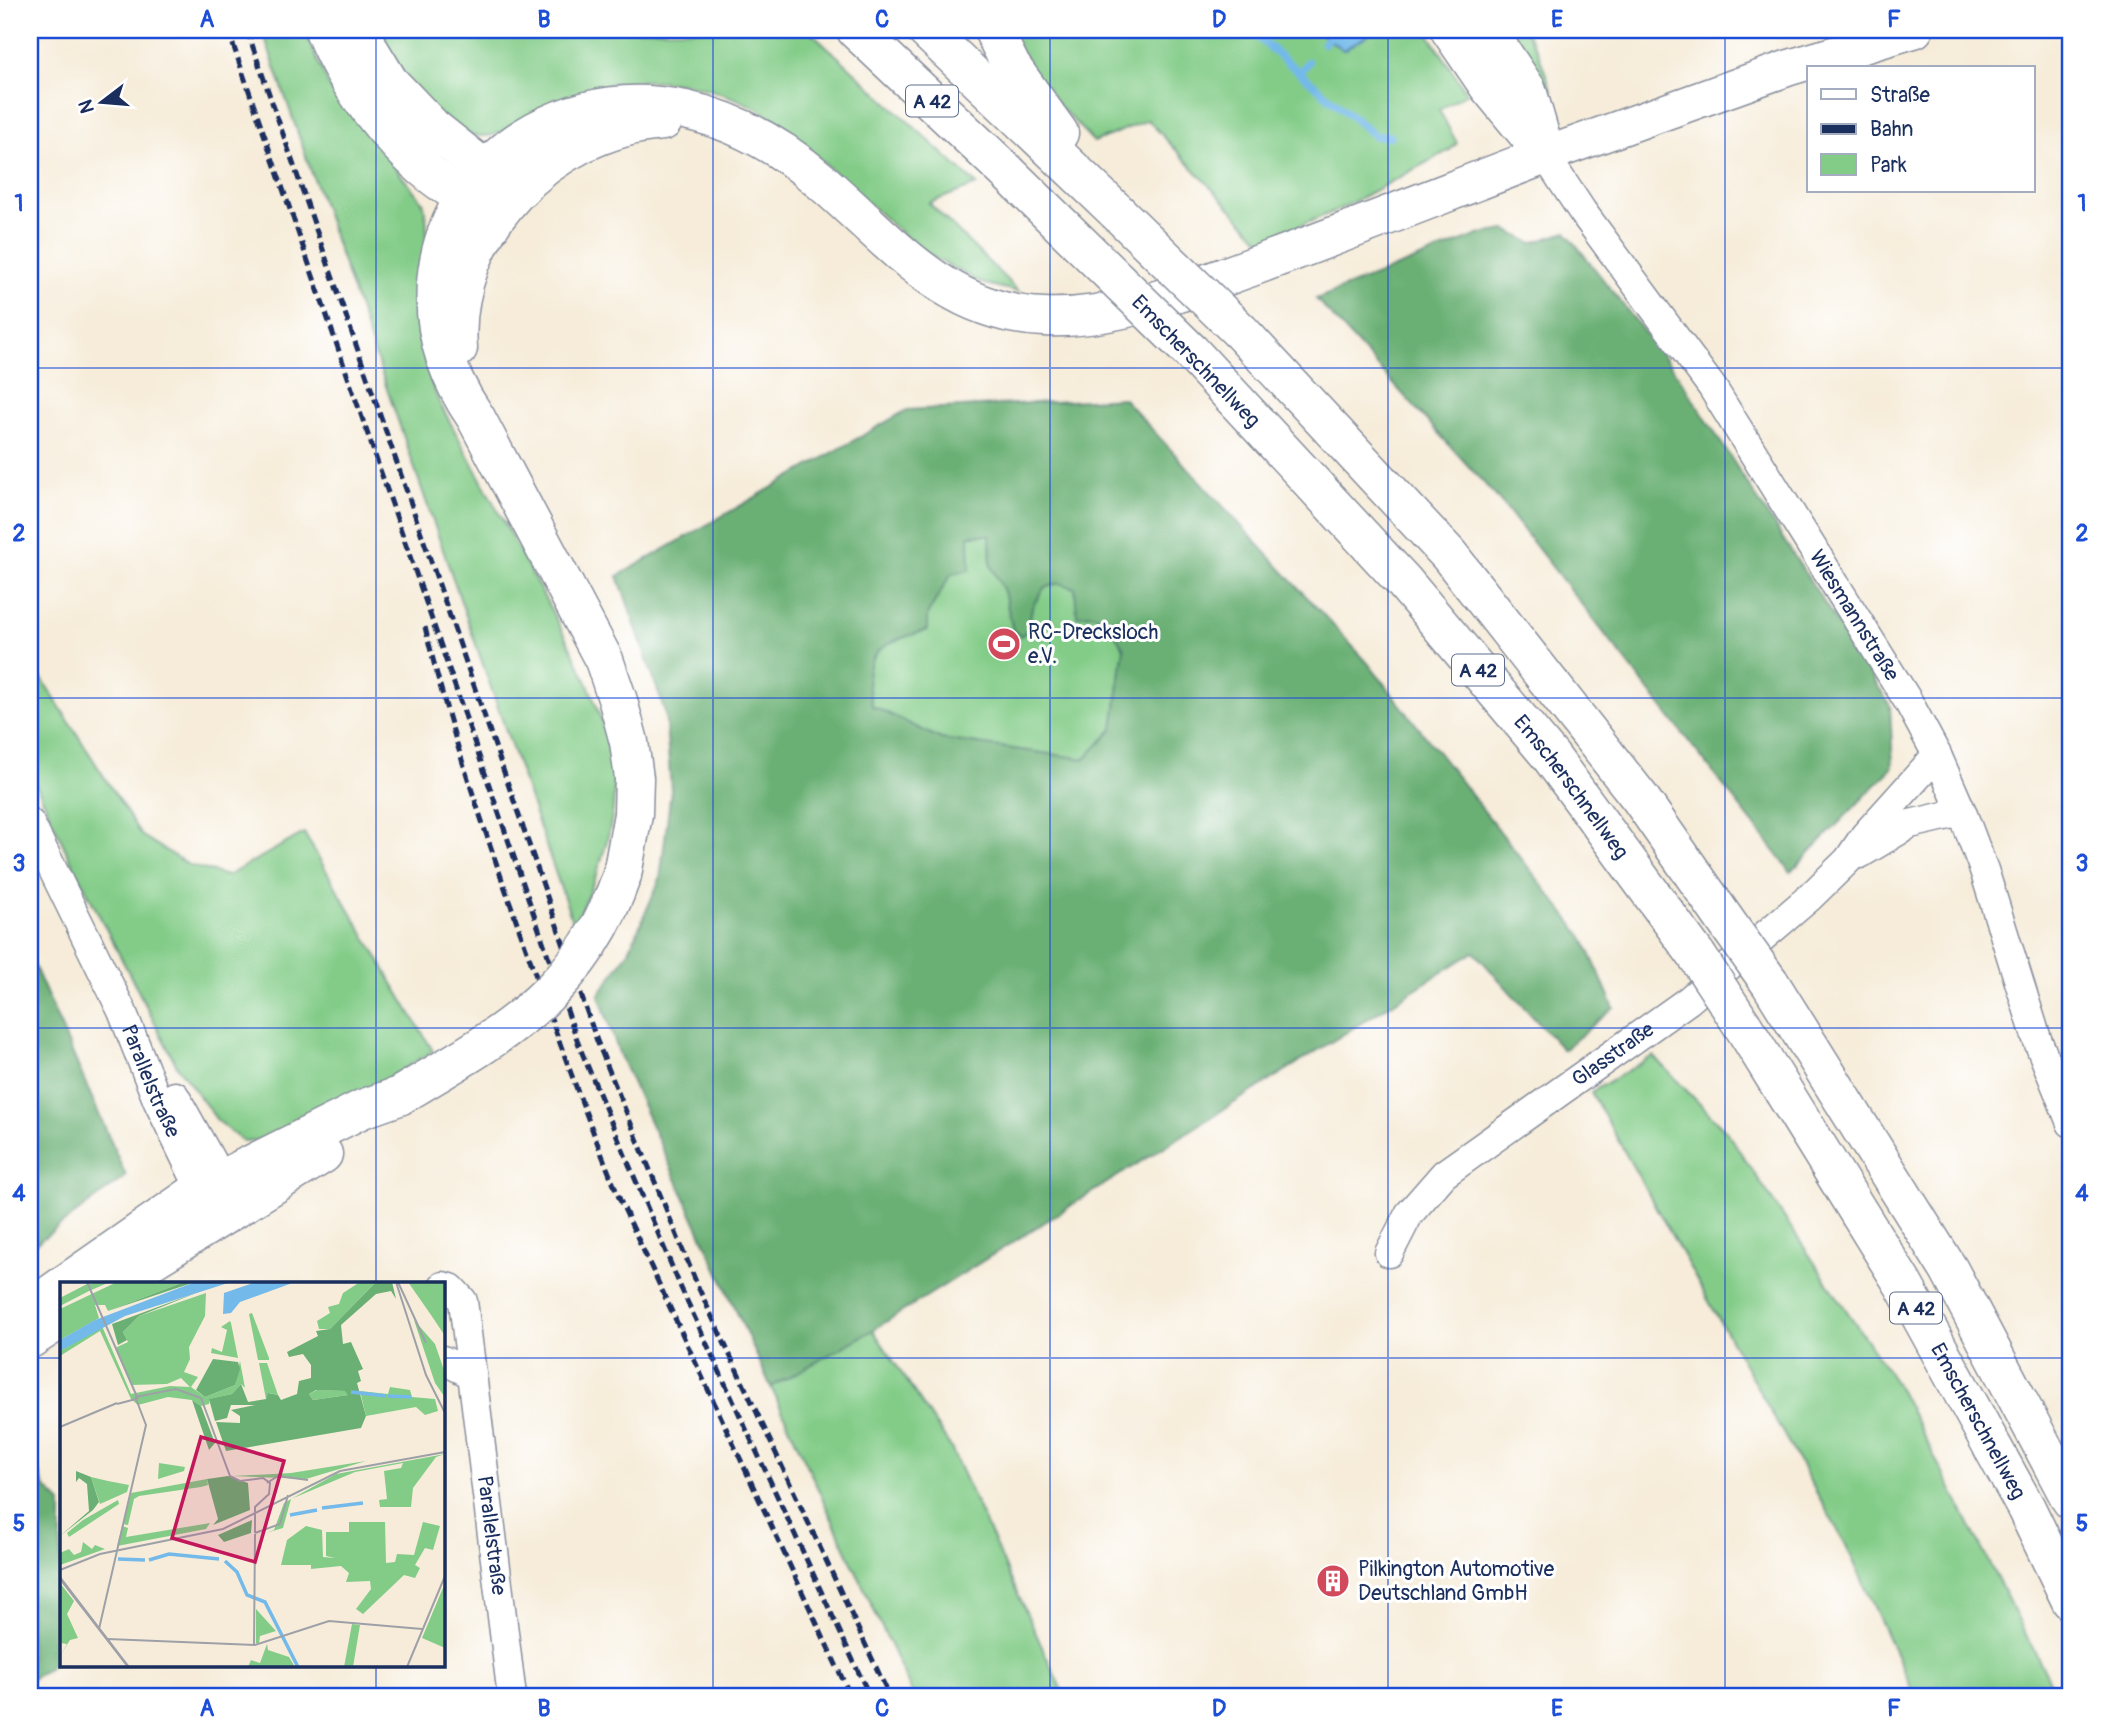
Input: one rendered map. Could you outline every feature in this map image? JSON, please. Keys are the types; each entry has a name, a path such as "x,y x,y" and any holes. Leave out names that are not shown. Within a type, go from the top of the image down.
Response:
{"main road":[{"path":"324,30 338,61 372,113 425,167 475,184 505,204"},
{"path":"362,30 378,66 475,184"},
{"name":"Emscherschnellweg","path":"856,30 1192,352 1404,582 1543,746 1697,956 1903,1284 2026,1508 2071,1601"},
{"name":"Emscherschnellweg","path":"926,30 1063,152 1116,211 1241,332 1449,555 1640,798 1770,983 1949,1270 2071,1500"},
{"path":"993,30 1011,66 1063,152"},
{"path":"1450,30 1489,87 1545,155"},
{"path":"1487,30 1527,90 1545,155"},
{"path":"68,1282 218,1198 362,1109 399,1096 481,1048 550,995 578,963 603,921 622,875 633,814 634,778 629,742 618,701 604,660 476,418 459,394 446,367 434,309 441,251 475,184 523,138 552,122 605,106 660,104 701,112 765,141 820,180 908,261 937,283 988,307 1043,317 1103,312 1170,296 1545,155"},
{"path":"476,418 460,364 459,307 475,252 505,204 547,164 571,149 616,130 654,122 682,120 740,128"},
{"path":"115,1282 218,1198"},
{"path":"30,1309 60,1287"},
{"path":"30,1339 60,1320"}],"street":[{"path":"1545,155 1788,68 1915,30"},
{"name":"Wiesmannstraße","path":"1545,155 1582,211 1712,387 1908,701 1937,755 1962,812 1984,870 2037,1039 2071,1123"},
{"name":"Glasstraße","path":"1848,860 1865,835 1937,755"},
{"name":"Glasstraße","path":"1390,1253 1409,1214 1444,1174 1689,1000 1848,860 1910,824 1962,812"},
{"name":"Parallelstraße","path":"30,823 122,1011 158,1102 218,1198"},
{"name":"Parallelstraße","path":"444,1286 463,1301 512,1697"},
{"path":"444,1360 471,1374"}],"green space":[{"path":"262,30 304,30 330,88 423,202 427,230 417,325 437,398 571,648 606,735 612,764 613,811 595,879 574,926"},
{"path":"378,30 809,30 977,185 929,203 1019,292 981,283 921,251 775,119 750,105 698,87 670,82 615,83 561,100 507,130 484,136 472,135 457,129 430,106 406,75"},
{"path":"1008,30 1426,30 1467,93 1439,110 1457,143 1450,150 1344,207 1262,242 1148,120 1094,142 1040,86"},
{"path":"1508,30 1525,30 1538,52 1552,92"},
{"path":"1506,230 1532,243 1566,232 1677,374 1890,705 1893,767 1791,872 1503,504 1316,299 1481,234"},
{"path":"1123,398 1367,662 1583,937 1614,1008 1563,1050 1474,952 873,1330 771,1387 620,1056 599,995 629,951 660,879 671,790 665,712 618,576 907,410","holes":["969,535 990,535 991,566 1004,591 1013,630 1021,636 1028,629 1032,607 1044,588 1059,583 1075,588 1077,616 1090,614 1104,618 1124,648 1113,729 1085,759 941,739 872,706 868,673 877,653 896,640 927,630 927,615 951,574 970,570"]},
{"name":"RC-Drecksloch e.V.","path":"969,535 990,535 991,566 1004,591 1013,630 1021,636 1028,629 1032,607 1044,587 1059,583 1075,588 1090,614 1105,618 1124,648 1113,729 1085,759 941,739 872,706 868,673 871,662 885,646 927,630 927,615"},
{"path":"30,660 141,835 189,865 227,876 304,833 433,1051 389,1078 266,1140 243,1141 217,1120 177,1066 68,855 30,771"},
{"path":"30,956 126,1176 30,1248"},
{"path":"1653,1056 1726,1131 1900,1390 2058,1697 1915,1697 1846,1545 1591,1092"},
{"path":"873,1330 950,1446 1065,1697 914,1697 771,1387"},
{"path":"30,1420 34,1457 44,1486 60,1502 60,1660 30,1680"}],"water":[{"path":"1315,30 1375,30 1375,31 1343,50"}],"waterway":[{"path":"1249,30 1375,136 1390,136"},
{"path":"1300,73 1308,62"}],"railway":[{"path":"228,30 580,1048 681,1288 870,1697"},
{"path":"247,30 597,1041 699,1289 890,1697"},
{"path":"425,627 454,735 501,876 578,1092 620,1200 851,1697"}],"place":[{"name":"RC-Drecksloch e.V.","path":"1004,644"},
{"name":"Pilkington Automotive Deutschland GmbH","path":"1333,1581"}]}
